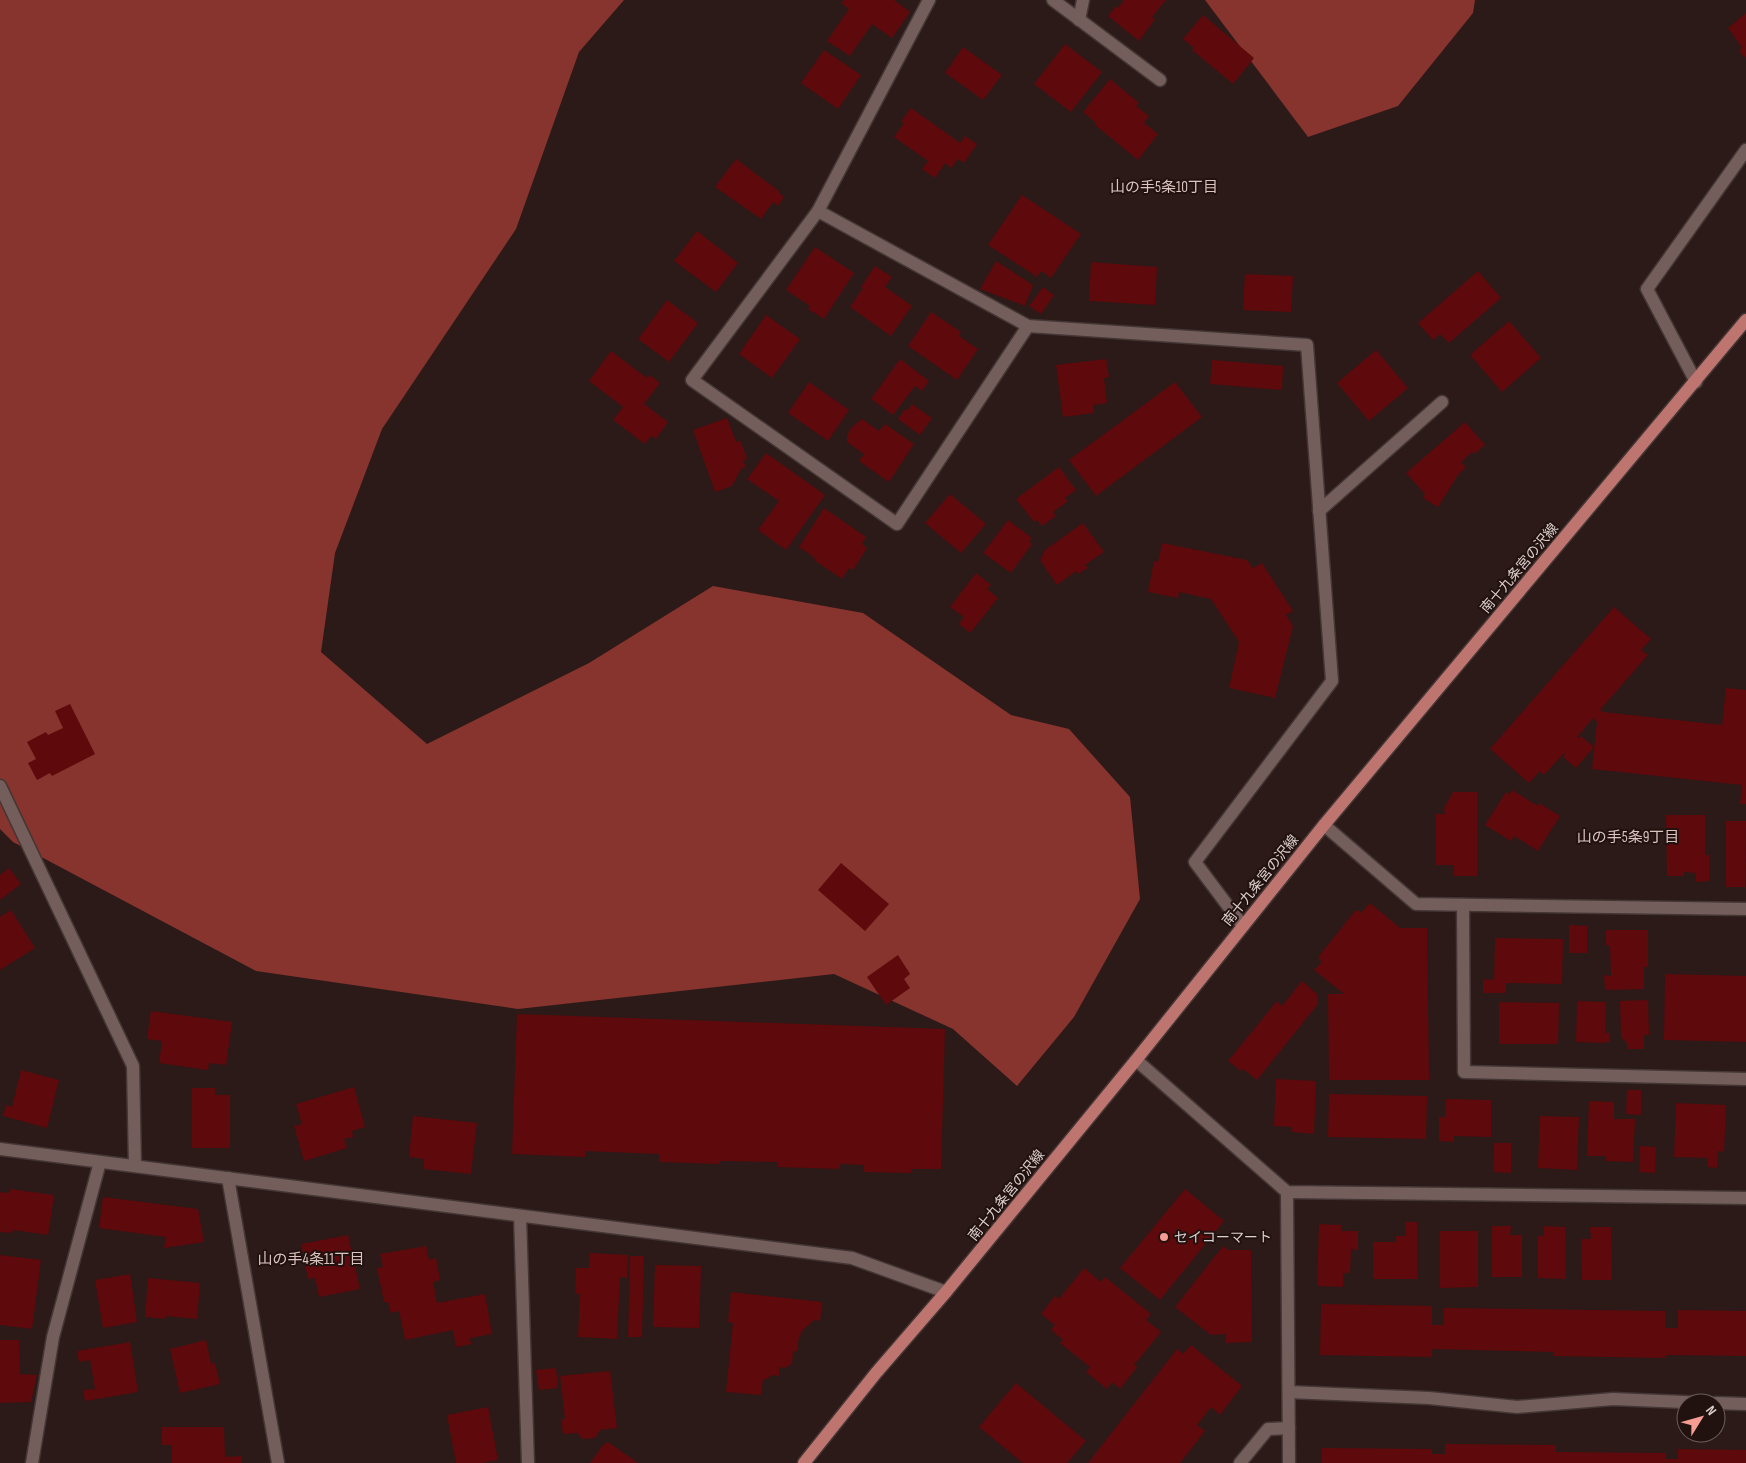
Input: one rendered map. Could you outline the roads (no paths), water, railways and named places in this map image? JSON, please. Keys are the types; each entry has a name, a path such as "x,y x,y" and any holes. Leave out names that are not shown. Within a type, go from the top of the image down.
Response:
{"main road":[{"name":"南十九条宮の沢線","path":"804,1463 876,1373 946,1292 1136,1060 1324,825 1746,320"}],"street":[{"path":"929,0 818,211 692,380 897,524 1028,326"},
{"path":"1053,0 1160,80"},
{"path":"1079,20 1084,0"},
{"path":"1696,382 1647,289 1746,150"},
{"path":"818,211 1028,326 1307,345 1332,681 1195,862 1243,926"},
{"path":"1319,511 1442,402"},
{"path":"0,786 133,1066 135,1166"},
{"path":"1324,825 1416,904 1746,909"},
{"path":"1463,905 1464,1072 1746,1079"},
{"path":"1136,1060 1287,1192 1746,1198"},
{"path":"0,1149 852,1258 946,1292"},
{"path":"32,1463 53,1337 100,1162"},
{"path":"228,1178 278,1463"},
{"path":"1287,1192 1289,1463"},
{"path":"520,1216 528,1463"},
{"path":"1289,1392 1429,1398 1517,1407 1613,1399 1676,1402"},
{"path":"1726,1403 1746,1404"},
{"path":"1240,1463 1268,1428 1289,1428"}],"place":[{"name":"セイコーマート","path":"1164,1237"}],"district":[{"name":"山の手5条10丁目","path":"1164,187"},
{"name":"山の手5条9丁目","path":"1628,837"},
{"name":"山の手4条11丁目","path":"311,1259"}]}
